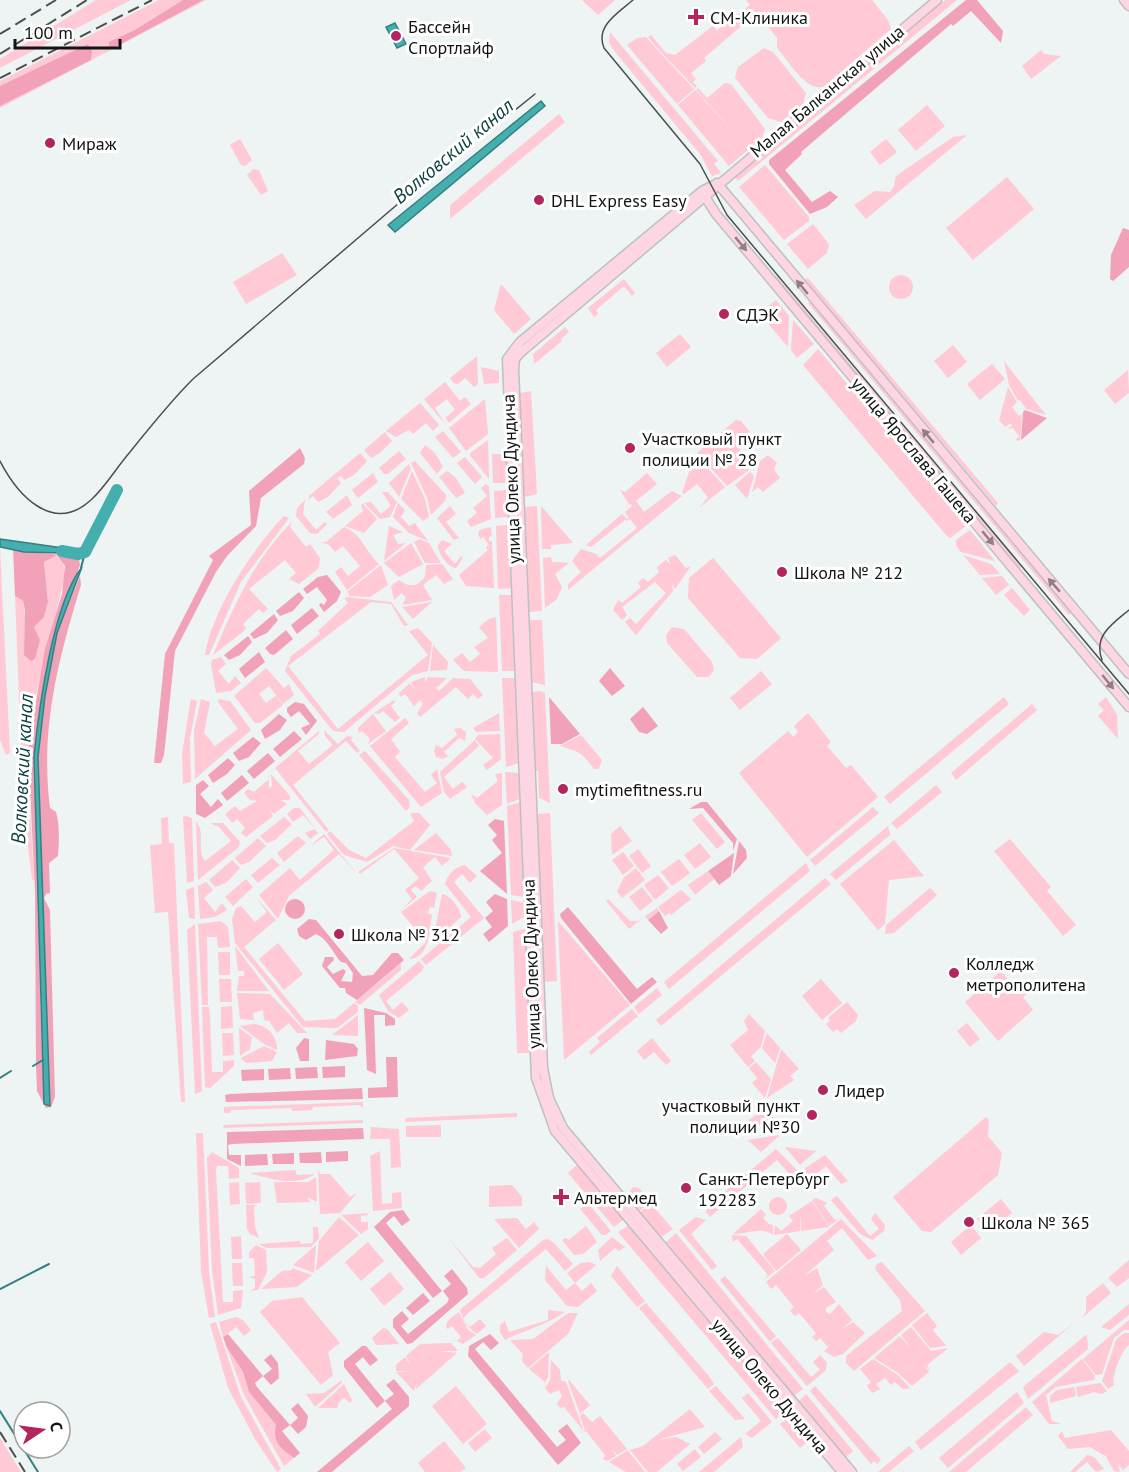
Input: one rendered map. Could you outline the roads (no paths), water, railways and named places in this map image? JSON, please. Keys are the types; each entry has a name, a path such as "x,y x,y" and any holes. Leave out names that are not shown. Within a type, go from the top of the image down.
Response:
{"street":[{"name":"Малая Балканская улица","path":"515,353 937,0"},
{"path":"1124,0 1129,6"},
{"name":"улица Ярослава Гашека","path":"717,183 1129,674"},
{"name":"улица Ярослава Гашека","path":"704,194 716,214 1129,707"},
{"name":"улица Олеко Дундича","path":"515,353 507,364 507,390 536,1078 541,1098 559,1136 842,1472"},
{"name":"улица Олеко Дундича","path":"515,353 543,1068 549,1098 561,1126 852,1472"}],"water":[{"name":"Бассейн Спортлайф","path":"395,23 406,44 397,48 386,27"},
{"path":"541,101 545,106 395,232 388,225"},
{"path":"0,539 77,550 79,559 61,553 24,552 0,547"},
{"path":"82,567 57,633 45,696 38,757 50,1106 44,1104 34,756 44,685 55,630 72,583"}],"waterway":[{"name":"Волковский канал","path":"62,551 78,554 85,552 117,490"},
{"name":"Волковский канал","path":"81,568 85,552"},
{"path":"33,1066 43,1060"},
{"path":"0,1078 11,1071"},
{"path":"0,1289 49,1264"},
{"path":"0,1411 38,1472"}],"tram line":[{"path":"633,0 605,27 602,40 604,48 700,164 727,215 1129,694"},
{"path":"479,139 535,94"},
{"path":"0,461 16,486 38,506 50,512 64,513 78,509 97,494 153,424 193,379 406,197"},
{"path":"1102,660 1100,652 1102,637 1129,610"}],"railway":[{"path":"0,34 56,0"},
{"path":"0,54 87,0"},
{"path":"0,78 152,0"},
{"path":"0,1432 25,1472"}],"place":[{"name":"СМ-Клиника","path":"696,17"},
{"name":"Бассейн Спортлайф","path":"396,36"},
{"name":"Мираж","path":"50,143"},
{"name":"DHL Express Easy","path":"539,200"},
{"name":"СДЭК","path":"724,314"},
{"name":"Участковый пункт полиции № 28","path":"630,448"},
{"name":"Школа № 212","path":"782,572"},
{"name":"mytimefitness.ru","path":"563,789"},
{"name":"Школа № 312","path":"339,934"},
{"name":"Колледж метрополитена","path":"954,973"},
{"name":"Лидер","path":"823,1090"},
{"name":"участковый пункт полиции №30","path":"812,1115"},
{"name":"Санкт-Петербург 192283","path":"686,1188"},
{"name":"Альтермед","path":"561,1197"},
{"name":"Школа № 365","path":"969,1222"}]}
